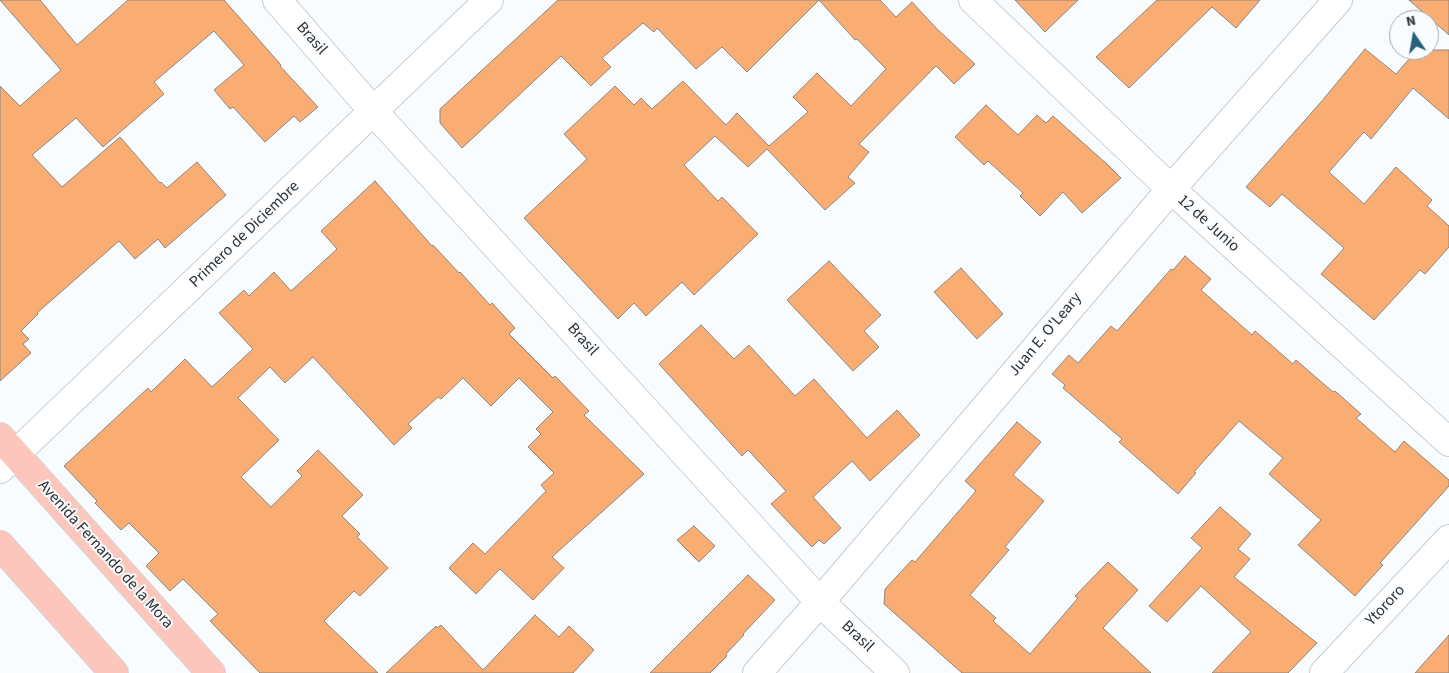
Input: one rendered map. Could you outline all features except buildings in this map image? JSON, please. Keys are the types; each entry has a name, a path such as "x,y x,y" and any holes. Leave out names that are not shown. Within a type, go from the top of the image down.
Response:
{"main road":[{"name":"Avenida Fernando de la Mora","path":"5,453 211,673"},
{"path":"0,545 114,673"}],"street":[{"name":"Brasil","path":"277,0 374,112 820,602 895,673"},
{"name":"Primero de Diciembre","path":"5,453 374,112 489,0"},
{"name":"12 de Junio","path":"973,0 1171,189 1449,442"},
{"name":"Juan E. O'Leary","path":"757,673 820,602 1171,189 1338,0"},
{"name":"Ytororo","path":"1324,673 1449,539"}]}
